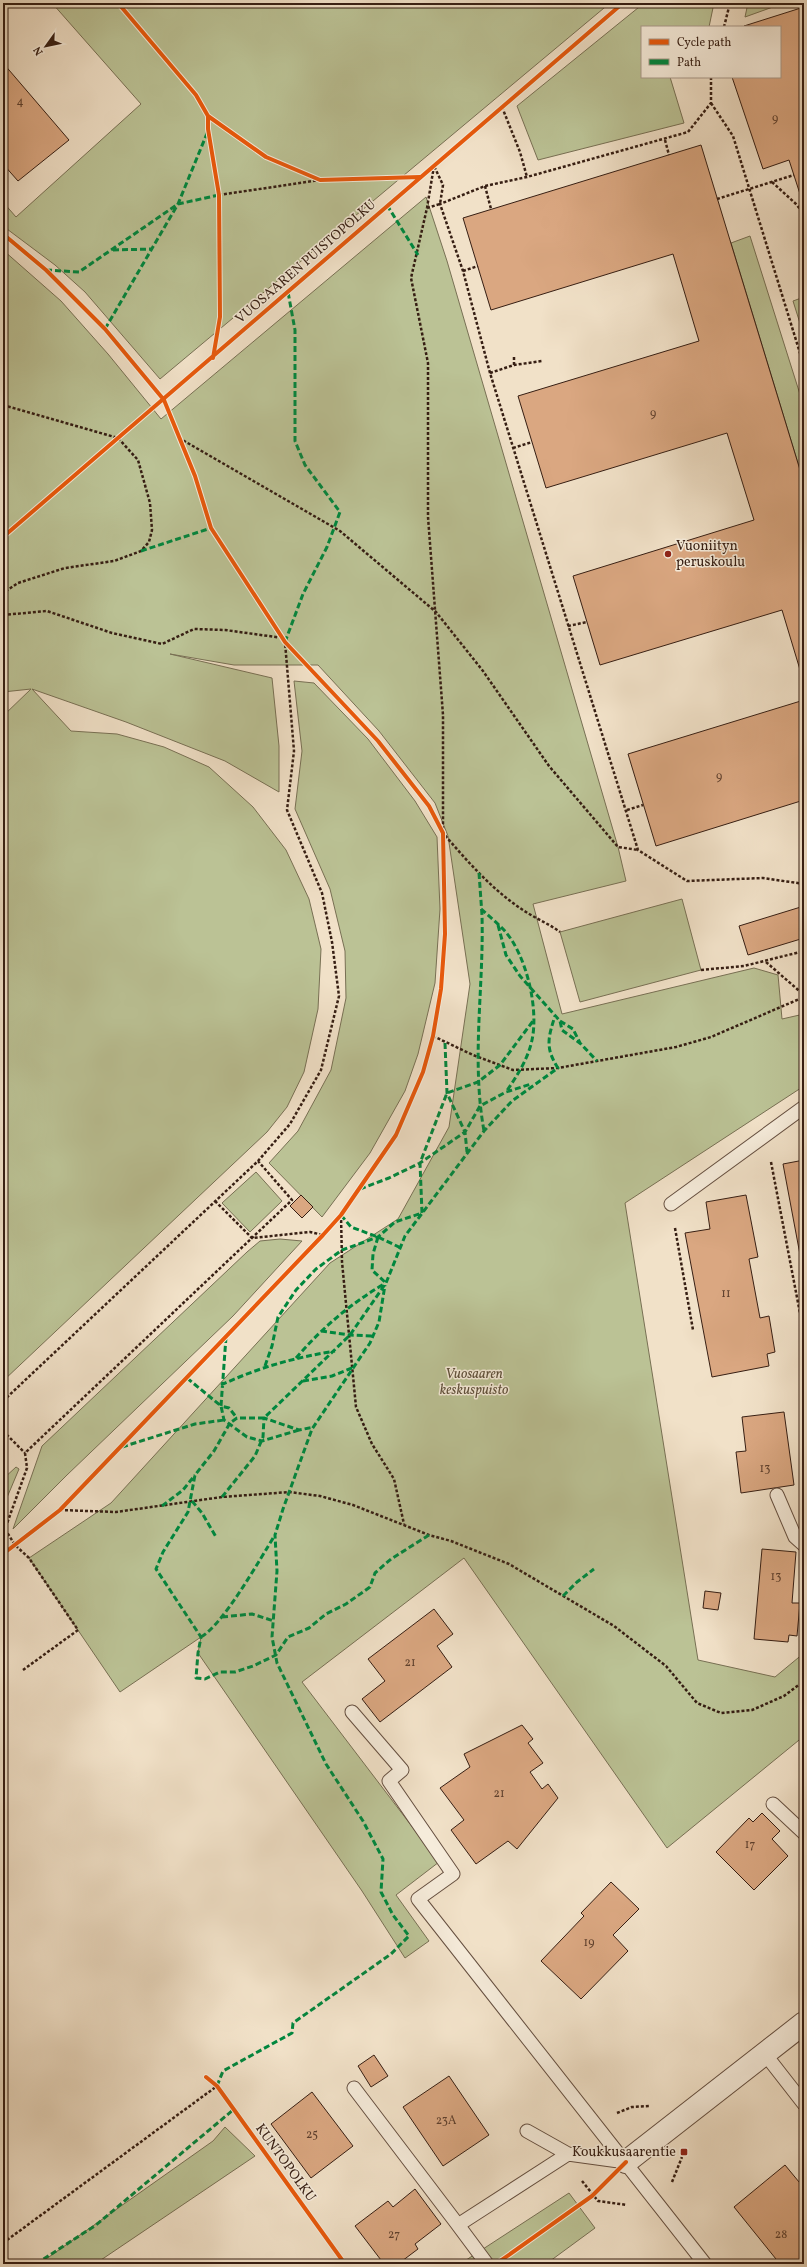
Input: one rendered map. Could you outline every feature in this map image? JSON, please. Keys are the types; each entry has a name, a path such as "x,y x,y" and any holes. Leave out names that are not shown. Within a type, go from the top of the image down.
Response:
{"street":[{"path":"626,2162 680,2118 804,2023"}],"lane":[{"path":"671,1204 804,1108"},
{"path":"776,1495 795,1537 804,1545"},
{"path":"352,1712 402,1770 389,1781 453,1874 418,1899 626,2162 653,2200 705,2264"},
{"path":"773,1804 804,1833"},
{"path":"765,2054 804,2104"},
{"path":"354,2088 487,2264"},
{"path":"527,2131 568,2154 626,2162"},
{"path":"458,2225 568,2154"}],"path":[{"path":"724,26 730,3"},
{"path":"712,78 711,103 733,136 804,366"},
{"path":"496,112 508,102"},
{"path":"427,208 485,186 527,178 665,140 688,132 711,103"},
{"path":"502,107 520,152 527,178"},
{"path":"665,140 669,155"},
{"path":"429,169 439,161"},
{"path":"434,166 443,185 440,204 463,271 490,373 568,626 627,810 638,850"},
{"path":"434,166 427,208 411,278 428,363 428,517 443,715 443,840"},
{"path":"306,174 320,180"},
{"path":"717,199 794,175"},
{"path":"219,195 328,180"},
{"path":"772,182 796,204 804,214"},
{"path":"485,186 491,209"},
{"path":"218,187 219,202"},
{"path":"463,271 478,266"},
{"path":"514,356 514,366"},
{"path":"490,373 514,366 542,361"},
{"path":"3,405 118,438 138,460 150,503 152,530 149,542 141,550 114,561 65,568 18,583 3,593"},
{"path":"176,432 182,444"},
{"path":"112,443 124,433"},
{"path":"179,438 340,531 436,612 483,671 549,766 618,848 638,850 687,882 763,878 804,884"},
{"path":"514,448 532,442"},
{"path":"3,615 47,611 112,632 162,644 194,629 225,630 284,640"},
{"path":"568,626 587,622"},
{"path":"279,632 291,648"},
{"path":"3,1401 258,1161 290,1124 321,1070 339,996 332,942 322,893 287,810 294,751 284,640"},
{"path":"627,810 643,805"},
{"path":"436,820 443,833 486,881 526,912 547,922 560,932"},
{"path":"701,970 766,962 804,951"},
{"path":"433,1036 473,1055 512,1070 558,1068 676,1047 711,1037 804,996 778,975 766,962"},
{"path":"431,1043 434,1028"},
{"path":"766,1134 804,1334"},
{"path":"25,1453 292,1200 258,1161"},
{"path":"215,1201 252,1238"},
{"path":"671,1204 693,1330"},
{"path":"336,1220 344,1210"},
{"path":"341,1215 342,1262 356,1407 372,1444 394,1479 404,1524"},
{"path":"318,1241 328,1230"},
{"path":"252,1238 310,1232 323,1236"},
{"path":"3,1431 25,1453 27,1468 5,1529 15,1545 29,1558 78,1630 23,1670"},
{"path":"60,1510 116,1512 222,1497 289,1492 320,1496 353,1504 428,1535 452,1541 508,1564 614,1626 666,1666 697,1703 721,1713 752,1710 784,1696 804,1681"},
{"path":"54,1515 65,1505"},
{"path":"9,1549 20,1541"},
{"path":"211,2082 217,2086 221,2092"},
{"path":"3,2243 217,2086"},
{"path":"586,2200 626,2162"}],"green space":[{"path":"52,3 610,3 160,379 85,292 55,265 3,226 3,202 16,217 141,104"},
{"path":"644,3 714,3 709,26 641,26 641,78 670,78 684,123 538,160 517,106"},
{"path":"748,3 784,3 745,17"},
{"name":"Vuosaaren keskuspuisto","path":"426,197 447,261 618,847 626,881 533,904 562,1014 754,968 778,975 782,1019 804,1014 804,1086 625,1203 698,1660 775,1677 804,1653 804,1736 667,1848 464,1558 302,1682 439,1862 396,1895 429,1941 405,1958 362,1891 198,1653 201,1637 120,1692 29,1558 111,1503 330,1263 398,1219 449,1127 470,984 448,836 435,803 379,731 318,665 234,665 170,654 272,678 279,746 279,792 225,761 126,722 32,689 71,731 117,734 164,747 209,767 253,807 286,850 309,899 321,949 318,1009 304,1072 287,1107 267,1132 3,1381 3,716 31,689 3,692 3,250 61,301 108,354 161,419"},
{"path":"750,236 804,407 804,483 731,243"},
{"path":"804,297 804,336 793,301"},
{"path":"294,681 314,683 368,739 415,801 437,837 440,909 435,983 418,1054 405,1091 370,1153 322,1217 269,1163 298,1131 331,1070 346,998 345,951 330,889 295,809 302,751"},
{"path":"682,899 701,970 580,1002 560,932"},
{"path":"256,1172 282,1201 250,1232 222,1203"},
{"path":"280,1239 302,1241 233,1316 67,1475 13,1529 42,1446 247,1252 260,1241"},
{"path":"16,1467 19,1469 3,1507 3,1479"},
{"path":"225,2127 255,2156 95,2264 39,2264 213,2141"},
{"path":"569,2193 595,2228 546,2264 460,2264"}],"building":[{"path":"804,7 804,193 800,194 789,160 763,169 732,78 781,78 781,26 744,26"},
{"path":"3,63 69,140 18,181 3,164"},
{"path":"701,145 804,483 804,683 782,610 600,665 573,576 754,520 727,433 546,488 518,396 699,341 673,254 491,310 463,218"},
{"path":"804,700 804,800 656,846 628,754"},
{"path":"804,906 804,938 748,955 739,926"},
{"path":"804,1160 804,1276 783,1164"},
{"path":"301,1195 313,1207 302,1218 290,1206"},
{"path":"746,1195 758,1257 749,1259 760,1318 769,1316 775,1352 767,1354 769,1366 712,1377 685,1233 710,1229 706,1202"},
{"path":"784,1412 794,1485 741,1493 736,1452 746,1451 742,1417"},
{"path":"762,1549 796,1552 792,1603 800,1603 797,1636 789,1635 788,1642 754,1639"},
{"path":"705,1591 721,1593 718,1610 703,1608"},
{"path":"434,1609 453,1634 437,1646 452,1667 380,1722 362,1699 385,1681 368,1659"},
{"path":"522,1725 533,1739 528,1743 543,1763 530,1772 542,1789 548,1784 558,1798 517,1849 508,1841 476,1864 451,1830 464,1820 440,1788 470,1767 464,1754"},
{"path":"762,1813 780,1831 772,1839 788,1856 754,1890 716,1852 749,1818 753,1822"},
{"path":"611,1882 639,1909 613,1935 628,1951 581,1999 541,1961 584,1916 581,1913"},
{"path":"374,2055 388,2076 371,2087 358,2066"},
{"path":"449,2076 489,2135 443,2166 403,2107"},
{"path":"312,2092 353,2146 311,2178 271,2124"},
{"path":"785,2165 804,2188 804,2264 780,2264 734,2207"},
{"path":"415,2189 441,2224 415,2244 418,2249 398,2264 384,2264 355,2226 388,2201 393,2207"}],"marked path":[{"path":"105,329 178,204 208,131"},
{"path":"46,270 79,272 178,204 219,195"},
{"path":"387,205 418,255"},
{"path":"3,249 10,240"},
{"path":"113,250 152,249"},
{"path":"285,642 303,594 327,547 340,512 305,465 295,441 295,330 288,292"},
{"path":"141,551 211,528"},
{"path":"479,873 482,942 478,1077 484,1131"},
{"path":"481,909 504,930 512,940 524,967 532,997 534,1013 532,1040 522,1067 506,1092"},
{"path":"498,925 506,955 520,976 560,1021 562,1030 581,1044 597,1061"},
{"path":"429,1535 391,1559 375,1573 370,1587 346,1604 326,1614 309,1628 288,1637 276,1655 253,1666 235,1672 220,1672 205,1679 196,1678 201,1637 156,1569 163,1552 188,1512 195,1475 214,1451 230,1423 237,1418 264,1418 350,1335 386,1283 405,1236 484,1131 512,1101 558,1068 549,1049 549,1037 555,1016"},
{"path":"265,1366 272,1346 278,1317 296,1290 316,1269 342,1250 378,1237 395,1222 422,1213 420,1163 447,1093 478,1082 500,1065 533,1021"},
{"path":"560,1021 573,1029 580,1043"},
{"path":"445,1043 447,1093 465,1132 467,1152"},
{"path":"360,1189 389,1178 420,1163 465,1132 480,1106 506,1092 531,1084"},
{"path":"341,1215 351,1227 378,1237 401,1248"},
{"path":"378,1237 373,1254 372,1270 386,1283"},
{"path":"296,1358 337,1317 384,1284"},
{"path":"217,2086 223,2071 292,2033 293,2023 391,1954 409,1936 393,1915 381,1892 383,1859 363,1821 326,1764 277,1663 272,1637 277,1571 275,1535 283,1509 312,1429 370,1343 379,1322 385,1285"},
{"path":"321,1331 350,1335 373,1336"},
{"path":"226,1337 221,1406 229,1408 237,1418"},
{"path":"221,1385 249,1373 277,1364 335,1351"},
{"path":"303,1381 332,1376 352,1368"},
{"path":"187,1378 221,1406 224,1420 247,1437 262,1441 299,1430"},
{"path":"222,1497 255,1456 263,1437 264,1418 299,1430 314,1427"},
{"path":"122,1447 195,1424 224,1420"},
{"path":"162,1506 183,1490 195,1475"},
{"path":"192,1501 202,1513 216,1537"},
{"path":"201,1637 210,1630 230,1606 275,1535"},
{"path":"563,1596 577,1582 594,1569"},
{"path":"222,1617 252,1614 274,1621"},
{"path":"36,2264 96,2225 233,2110"}],"cycle path":[{"path":"118,3 196,95 208,116 208,129 219,195 220,317 213,358"},
{"name":"VUOSAAREN PUISTOPOLKU","path":"3,537 623,3"},
{"path":"208,116 266,157 320,180 420,177"},
{"path":"3,234 46,270 105,329 164,400 195,476 211,528 285,642 378,741 429,806 443,833 445,934 441,989 433,1036 423,1072 396,1135 341,1215 60,1510 3,1554"},
{"name":"KUNTOPOLKU","path":"206,2077 217,2086 345,2264"},
{"path":"496,2264 592,2196 626,2162"}],"place":[{"name":"Vuoniityn peruskoulu","path":"668,554"},
{"name":"Koukkusaarentie","path":"684,2152"}]}
